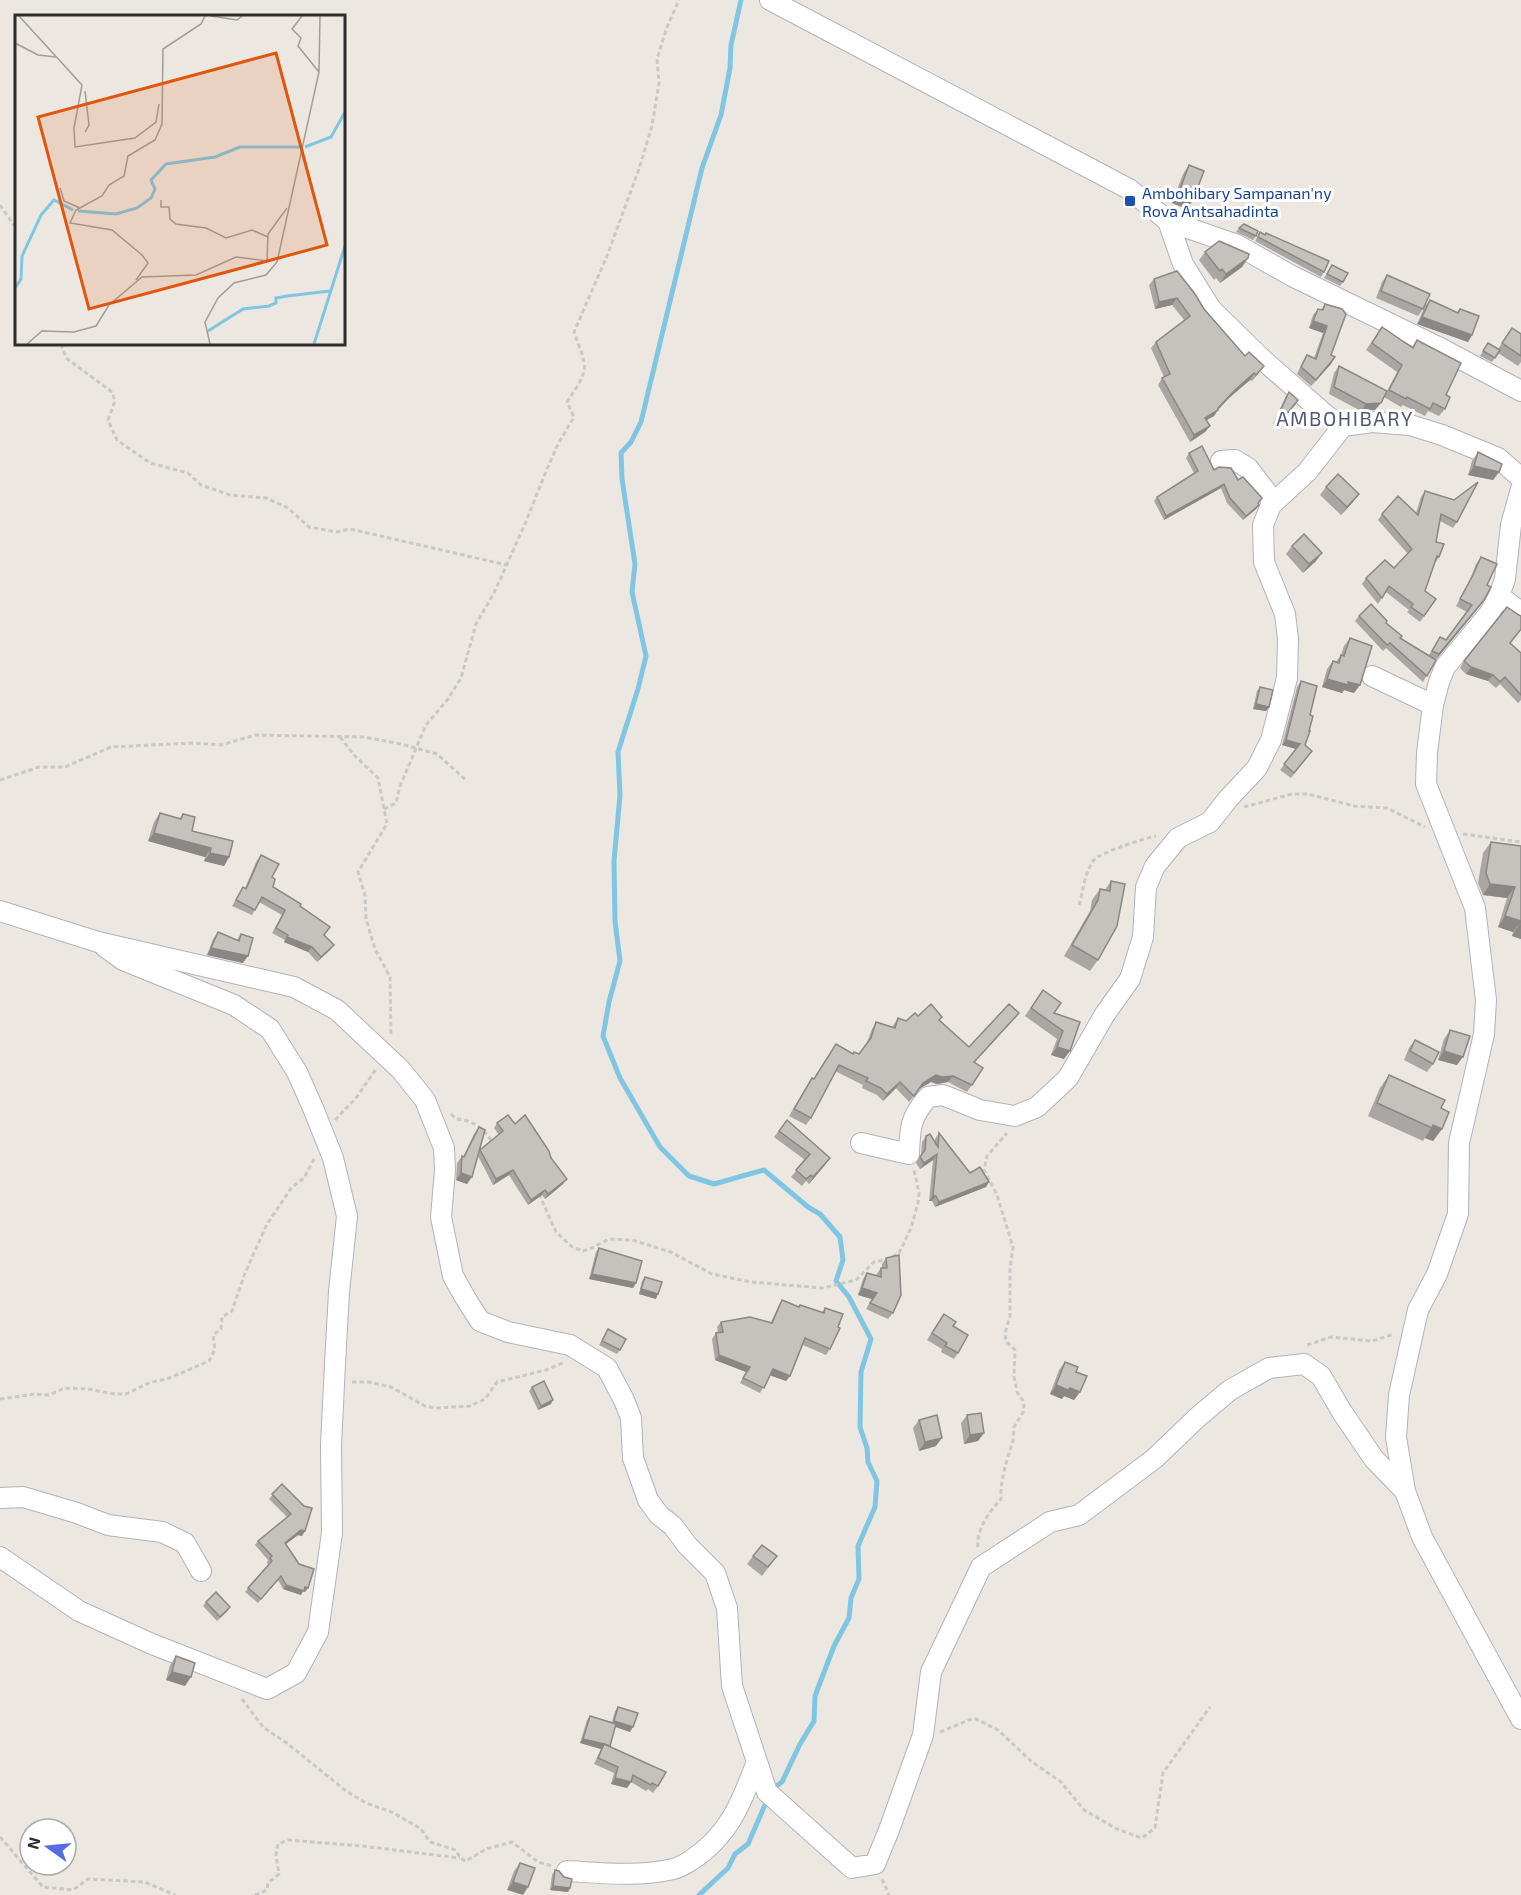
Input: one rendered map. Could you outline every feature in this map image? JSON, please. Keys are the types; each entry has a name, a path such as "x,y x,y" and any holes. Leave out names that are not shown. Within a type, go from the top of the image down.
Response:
{"street":[{"path":"770,0 1129,189 1168,221 1237,245 1292,276 1442,349 1521,391"},
{"path":"1168,221 1183,264 1211,309 1297,391 1327,416 1343,426 1372,422 1410,425 1442,435 1498,458 1521,478"},
{"path":"861,1143 909,1154 909,1138 914,1114 928,1097 944,1095 980,1110 1015,1116 1037,1107 1068,1078 1130,979 1143,937 1146,886 1155,866 1178,838 1210,822 1257,768 1271,740 1287,678 1288,639 1285,614 1264,562 1263,525 1274,502 1307,472 1343,426"},
{"path":"1221,461 1235,460 1248,468 1274,502"},
{"path":"1521,489 1511,525 1505,579 1499,596 1489,614 1445,667 1438,682 1433,705 1426,783 1475,908 1486,1000 1484,1034 1459,1143 1458,1214 1437,1274 1418,1310 1399,1395 1396,1437 1405,1491 1422,1537 1521,1719"},
{"path":"1499,596 1521,612"},
{"path":"1372,676 1433,705"},
{"path":"0,911 98,942 294,987 337,1010 401,1070 425,1100 444,1148 445,1170 441,1217 453,1276 480,1321 508,1332 570,1345 606,1368 631,1418 633,1458 648,1500 659,1515 673,1526 687,1545 715,1573 728,1608 732,1686 766,1792 852,1868 874,1864 889,1830 923,1735 931,1672 981,1566 1050,1522 1079,1515 1154,1459 1230,1390 1269,1368 1304,1364 1321,1376 1374,1459 1405,1491"},
{"path":"0,1557 79,1611 152,1644 267,1689 296,1673 318,1632 332,1533 333,1389 339,1292 347,1216 333,1158 297,1072 270,1029 234,1005 123,960 98,942"},
{"path":"0,1497 23,1497 108,1525 162,1532 185,1543 201,1571"},
{"path":"567,1870 617,1875 676,1869 706,1851 732,1821 756,1764"}],"path":[{"path":"384,809 396,802 400,786 426,725 448,699 460,678 476,624 494,593 549,464 574,417 567,402 584,377 586,366 574,332 607,256 639,169 652,126 659,83 657,59 667,27 679,0"},
{"path":"0,205 15,227"},
{"path":"62,345 66,358 112,392 115,401 108,420 117,440 150,463 188,472 201,484 230,495 266,498 288,508 309,527 336,532 350,530 507,565"},
{"path":"0,780 39,766 65,767 111,747 194,743 221,746 255,735 364,737 437,754 465,779"},
{"path":"0,1399 35,1394 49,1395 65,1388 126,1394 151,1382 167,1379 209,1361 215,1349 213,1335 221,1329 222,1317 232,1311 267,1224 292,1187 304,1178 312,1164 321,1128 333,1122 356,1098 390,1049 390,977 375,949 366,919 365,895 358,872 387,824 378,778 353,754 340,736"},
{"path":"1219,811 1247,807 1292,794 1308,794 1354,806 1387,808 1419,825 1446,834 1521,842"},
{"path":"1079,905 1095,857 1133,842 1163,834"},
{"path":"425,1100 439,1101 455,1119 472,1122 485,1131 498,1149"},
{"path":"981,1566 979,1533 992,1509 1001,1499 1001,1487 1013,1441 1014,1427 1024,1411 1024,1402 1017,1392 1014,1377 1015,1350 1006,1341 1005,1333 1010,1316 1010,1269 1013,1247 997,1195 984,1170 987,1156 1005,1137 1015,1116"},
{"path":"538,1193 556,1232 571,1246 583,1251 609,1239 632,1240 671,1252 712,1274 752,1282 823,1288 856,1280 873,1262 889,1259 899,1253 911,1228 919,1193 909,1154"},
{"path":"1292,1365 1301,1347 1331,1337 1372,1341 1414,1329"},
{"path":"333,1389 354,1381 369,1382 391,1387 425,1406 436,1408 470,1406 484,1399 496,1382 546,1370 583,1356 593,1359"},
{"path":"239,1696 263,1727 288,1744 346,1791 366,1803 394,1813 421,1829 430,1842 456,1850 460,1858"},
{"path":"939,1732 974,1718 998,1730 1031,1761 1061,1782 1084,1810 1117,1829 1142,1838 1155,1828 1163,1773 1210,1707"},
{"path":"0,1837 43,1887 73,1890 88,1879 145,1882 175,1895"},
{"path":"255,1895 267,1890 268,1883 279,1874 276,1855 278,1844 288,1840 343,1846 362,1845 460,1858 466,1861 486,1849 512,1842 538,1862 567,1870"}],"building":[{"path":"1189,165 1204,171 1193,200 1178,195"},
{"path":"1244,224 1258,231 1256,236 1239,228"},
{"path":"1260,232 1329,261 1324,272 1258,237"},
{"path":"1219,241 1249,254 1248,258 1226,274 1222,269 1220,271 1205,252"},
{"path":"1332,265 1348,273 1343,282 1327,274"},
{"path":"1177,271 1204,309 1245,356 1249,352 1264,366 1234,391 1218,410 1205,418 1210,426 1194,435 1162,378 1170,374 1156,342 1190,316 1177,298 1159,302 1154,279"},
{"path":"1387,275 1430,294 1423,309 1381,291"},
{"path":"1430,300 1458,313 1460,309 1479,316 1472,335 1422,317"},
{"path":"1325,304 1342,309 1346,314 1331,355 1335,357 1316,380 1301,367 1307,355 1316,359 1327,326 1313,321 1318,309 1323,310"},
{"path":"1382,327 1413,348 1417,340 1461,363 1446,395 1450,397 1445,409 1433,403 1430,409 1389,390 1402,365 1372,343"},
{"path":"1512,328 1521,334 1521,356 1502,343"},
{"path":"1488,343 1500,350 1495,358 1483,351"},
{"path":"1339,366 1387,391 1381,403 1366,404 1334,387"},
{"path":"1289,392 1298,400 1280,422 1276,420"},
{"path":"1202,446 1214,470 1219,467 1231,468 1238,480 1243,477 1262,498 1259,505 1246,516 1230,498 1224,484 1166,516 1157,497 1198,471 1189,453"},
{"path":"1478,452 1502,464 1499,472 1474,466"},
{"path":"1338,474 1359,494 1347,507 1326,487"},
{"path":"1478,482 1457,522 1441,514 1436,542 1444,544 1439,557 1437,556 1425,591 1436,599 1424,616 1411,607 1413,604 1389,586 1382,598 1366,578 1385,560 1394,568 1412,549 1382,514 1398,496 1418,515 1425,491 1454,500"},
{"path":"1304,534 1322,553 1309,564 1292,546"},
{"path":"1481,557 1497,564 1487,585 1491,587 1484,600 1439,654 1432,651 1440,637 1446,640 1472,605 1460,599"},
{"path":"1371,604 1387,621 1386,623 1402,636 1400,638 1436,660 1427,676 1390,643 1387,645 1359,616"},
{"path":"1507,607 1521,616 1521,629 1510,643 1521,653 1521,695 1505,677 1500,682 1493,675 1471,667 1464,661"},
{"path":"1350,638 1372,646 1360,685 1348,682 1348,685 1327,679 1333,661 1339,663 1341,655 1344,656"},
{"path":"1301,681 1317,686 1310,715 1313,716 1310,731 1305,745 1312,751 1294,773 1284,764 1300,744 1286,740"},
{"path":"1260,687 1273,690 1269,707 1256,704"},
{"path":"160,813 181,819 183,814 195,817 192,831 233,841 229,857 210,853 211,848 154,833"},
{"path":"1491,842 1521,846 1521,921 1505,916 1515,887 1490,884 1486,873"},
{"path":"261,855 279,864 272,877 275,879 273,887 301,904 300,906 330,927 324,935 334,945 321,957 312,947 287,937 288,935 276,928 285,910 262,897 255,910 236,900 243,887 246,889"},
{"path":"1111,881 1125,884 1117,926 1098,960 1072,945 1098,900 1100,889 1110,891"},
{"path":"218,932 239,941 241,934 253,938 248,956 211,948"},
{"path":"1043,990 1061,1003 1054,1013 1080,1022 1070,1051 1057,1047 1063,1031 1031,1008"},
{"path":"931,1004 942,1017 939,1020 969,1047 1009,1004 1019,1013 974,1062 983,1068 972,1085 953,1076 936,1075 923,1083 914,1096 900,1082 887,1094 881,1088 866,1081 868,1078 839,1065 811,1118 794,1109 836,1044 853,1054 854,1052 859,1054 871,1038 876,1022 895,1028 898,1018 906,1021 915,1013 918,1016"},
{"path":"1450,1030 1470,1036 1463,1057 1444,1051"},
{"path":"1415,1040 1439,1052 1433,1064 1410,1051"},
{"path":"1389,1075 1445,1100 1441,1108 1449,1112 1442,1129 1433,1125 1432,1128 1377,1103"},
{"path":"508,1115 515,1124 525,1115 549,1151 551,1158 567,1179 548,1194 545,1190 531,1200 513,1170 496,1179 480,1150 503,1131 497,1123"},
{"path":"787,1120 830,1158 813,1177 811,1175 806,1179 796,1170 810,1154 779,1131"},
{"path":"479,1127 485,1130 472,1177 461,1173 462,1156 464,1157"},
{"path":"939,1133 970,1173 980,1167 989,1182 939,1202 933,1195 937,1154 924,1163 920,1157 925,1150 926,1136 930,1134 938,1147"},
{"path":"599,1248 642,1261 636,1283 592,1274"},
{"path":"899,1255 901,1295 893,1313 870,1303 877,1293 862,1288 867,1273 881,1277 881,1268 887,1268 886,1258"},
{"path":"645,1277 662,1282 658,1294 641,1289"},
{"path":"782,1300 824,1313 825,1308 843,1314 838,1327 840,1328 830,1349 805,1338 790,1376 773,1369 764,1388 743,1378 750,1367 719,1355 716,1333 723,1332 721,1322 750,1317 772,1323"},
{"path":"944,1314 956,1322 953,1326 968,1335 958,1353 945,1346 947,1343 932,1333"},
{"path":"608,1329 626,1339 620,1350 602,1341"},
{"path":"1065,1362 1078,1367 1076,1372 1087,1376 1080,1392 1056,1385"},
{"path":"544,1381 553,1400 541,1406 532,1387"},
{"path":"981,1413 984,1433 970,1435 967,1415"},
{"path":"937,1415 942,1438 925,1442 919,1420"},
{"path":"282,1484 304,1506 312,1508 305,1531 301,1530 285,1543 299,1564 314,1569 308,1588 305,1587 304,1591 286,1585 281,1576 261,1599 248,1588 272,1561 270,1558 272,1556 258,1541 291,1514 272,1494"},
{"path":"762,1545 777,1556 768,1567 753,1556"},
{"path":"216,1592 230,1607 220,1617 206,1602"},
{"path":"176,1656 195,1663 191,1677 172,1672"},
{"path":"618,1707 638,1713 633,1727 614,1721"},
{"path":"590,1716 616,1724 610,1746 583,1739"},
{"path":"604,1744 666,1772 658,1786 652,1783 651,1785 633,1775 631,1782 615,1778 618,1767 598,1758"},
{"path":"520,1863 535,1868 528,1887 513,1882"},
{"path":"555,1870 564,1877 572,1879 570,1888 553,1886"}],"waterway":[{"path":"741,0 731,45 730,68 721,115 702,168 641,422 631,442 621,453 622,479 635,564 632,592 646,656 618,752 620,795 614,861 615,921 620,961 603,1036 620,1078 660,1147 689,1176 714,1184 764,1170 808,1207 820,1214 840,1237 843,1260 836,1281 849,1297 871,1339 861,1372 860,1427 867,1448 868,1462 877,1481 875,1507 858,1546 859,1579 851,1598 849,1618 834,1646 815,1696 814,1721 782,1782 772,1789"},
{"path":"699,1895 728,1868 735,1854 748,1844 768,1798"}],"place":[{"name":"Ambohibary Sampanan'ny Rova Antsahadinta","path":"1130,201"}],"district":[{"name":"AMBOHIBARY","path":"1345,418"}]}
